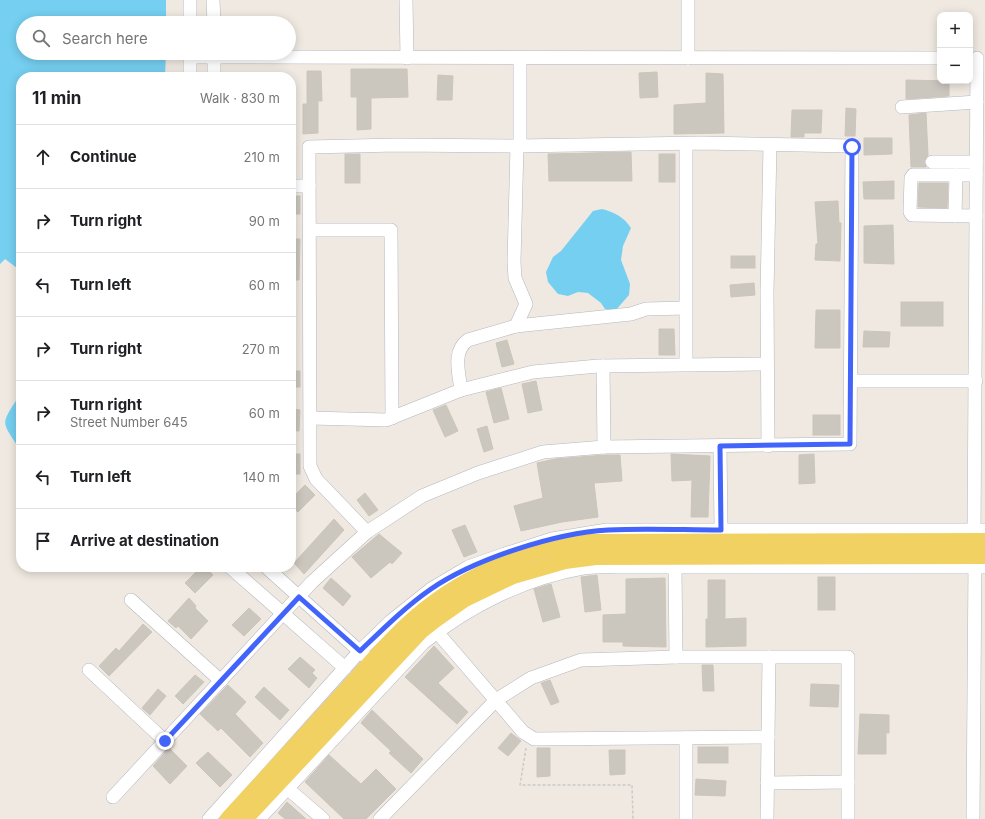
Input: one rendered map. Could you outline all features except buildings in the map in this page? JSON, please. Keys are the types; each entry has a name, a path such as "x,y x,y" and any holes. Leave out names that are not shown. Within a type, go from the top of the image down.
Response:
{"main road":[{"path":"228,819 408,624 453,590 492,569 521,557 555,547 587,542 980,549"},
{"path":"245,819 421,631 465,599 514,576 565,562 596,557 980,549"}],"street":[{"path":"190,0 190,16"},
{"path":"213,0 214,16"},
{"path":"406,0 407,58"},
{"path":"688,0 688,58"},
{"path":"296,56 407,58 937,58"},
{"path":"516,326 526,304 515,278 514,262 520,58"},
{"path":"973,819 980,549 980,424 976,381 976,216 980,189 976,169 977,58"},
{"path":"190,60 190,72"},
{"path":"214,60 214,72"},
{"path":"902,107 977,102"},
{"path":"686,144 686,364"},
{"path":"113,797 290,606 367,532 422,496 478,473 543,452 604,447 850,444 852,147 850,145 686,144 311,146 309,150 310,466 316,479 367,532"},
{"path":"768,446 767,364 770,145"},
{"path":"932,162 976,169"},
{"path":"976,169 956,175 912,176 910,212 912,215 976,216"},
{"path":"955,216 956,175"},
{"path":"296,186 309,186"},
{"path":"310,230 391,230 392,418"},
{"path":"461,390 458,351 462,344 468,340 516,326 631,314 646,309 685,308"},
{"path":"310,418 386,420 461,390 533,372 603,366 767,364"},
{"path":"603,366 604,447"},
{"path":"851,381 976,381"},
{"path":"720,446 721,530"},
{"path":"209,819 360,651 391,622 431,589 468,567 552,539 607,530 721,530 980,549"},
{"path":"258,819 423,643 437,632 496,597 539,579 584,568 675,567 980,549"},
{"path":"675,567 676,657"},
{"path":"238,572 360,651 372,662"},
{"path":"269,572 290,606 345,668"},
{"path":"131,600 221,681"},
{"path":"437,632 528,737 534,739 768,737"},
{"path":"380,819 496,700 531,678 581,660 676,657 848,658 848,819"},
{"path":"767,819 769,657"},
{"path":"89,670 165,741"},
{"path":"686,738 686,819"},
{"path":"767,783 848,782"},
{"path":"287,788 323,819"}],"path":[{"path":"528,737 520,785 632,785 634,819"}],"water":[{"path":"0,0 166,0 166,16 16,16 16,60 166,60 165,72 16,72 16,267 5,259 0,264"},
{"path":"602,209 618,216 631,228 623,246 621,260 630,284 629,295 615,311 605,309 601,303 588,293 578,292 568,296 558,294 548,282 546,272 553,257 561,251 593,211"},
{"path":"16,400 16,444 6,427 5,422 9,411"}],"route":[{"path":"165,741 299,597 360,651 391,622 431,589 468,567 505,554 552,539 607,530 721,530 720,446 850,444 852,147"}]}
